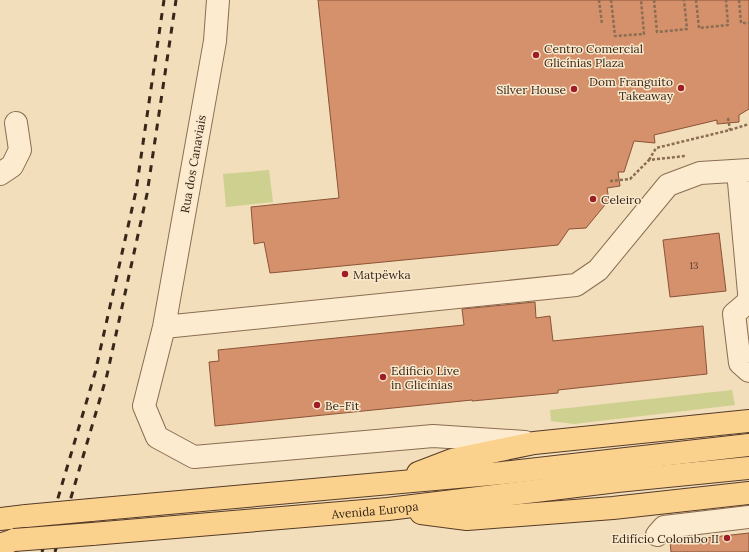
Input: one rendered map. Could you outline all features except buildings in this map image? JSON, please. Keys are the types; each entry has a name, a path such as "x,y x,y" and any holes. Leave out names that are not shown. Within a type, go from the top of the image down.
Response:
{"main road":[{"path":"395,482 452,460 536,443 749,421"},
{"name":"Avenida Europa","path":"0,519 502,473 749,445"},
{"name":"Avenida Europa","path":"5,542 388,508 610,482 749,468"},
{"path":"388,508 467,519 613,508 749,493"},
{"path":"0,514 26,516"}],"street":[{"name":"Rua dos Canaviais","path":"218,0 215,41 164,327 144,406 157,436 194,457 433,436 536,443"},
{"path":"0,174 12,166 20,150 16,123"},
{"path":"164,327 576,284 598,270 668,184 700,172 744,170 749,300 734,314 740,363 749,371"},
{"path":"657,535 664,527 749,517"}],"path":[{"path":"599,0 602,24"},
{"path":"611,0 615,36 644,34 641,0"},
{"path":"654,0 657,32 687,29 684,0"},
{"path":"696,0 699,28 728,25 726,0"},
{"path":"739,0 741,24 749,23"},
{"path":"728,118 730,130"},
{"path":"649,160 656,148 749,124"}],"green space":[{"path":"269,170 273,202 226,207 223,174"},
{"path":"732,390 735,405 574,424 551,421 550,410"}],"railway":[{"path":"42,552 95,373 136,191 164,0"},
{"path":"55,552 107,375 147,194 176,0"}],"place":[{"name":"Centro Comercial Glicínias Plaza","path":"536,55"},
{"name":"Dom Franguito Takeaway","path":"681,88"},
{"name":"Silver House","path":"574,89"},
{"name":"Celeiro","path":"593,199"},
{"name":"Matpëwka","path":"345,274"},
{"name":"Edificio Live in Glicínias","path":"383,377"},
{"name":"Be-Fit","path":"317,405"},
{"name":"Edifício Colombo II","path":"727,538"}]}
